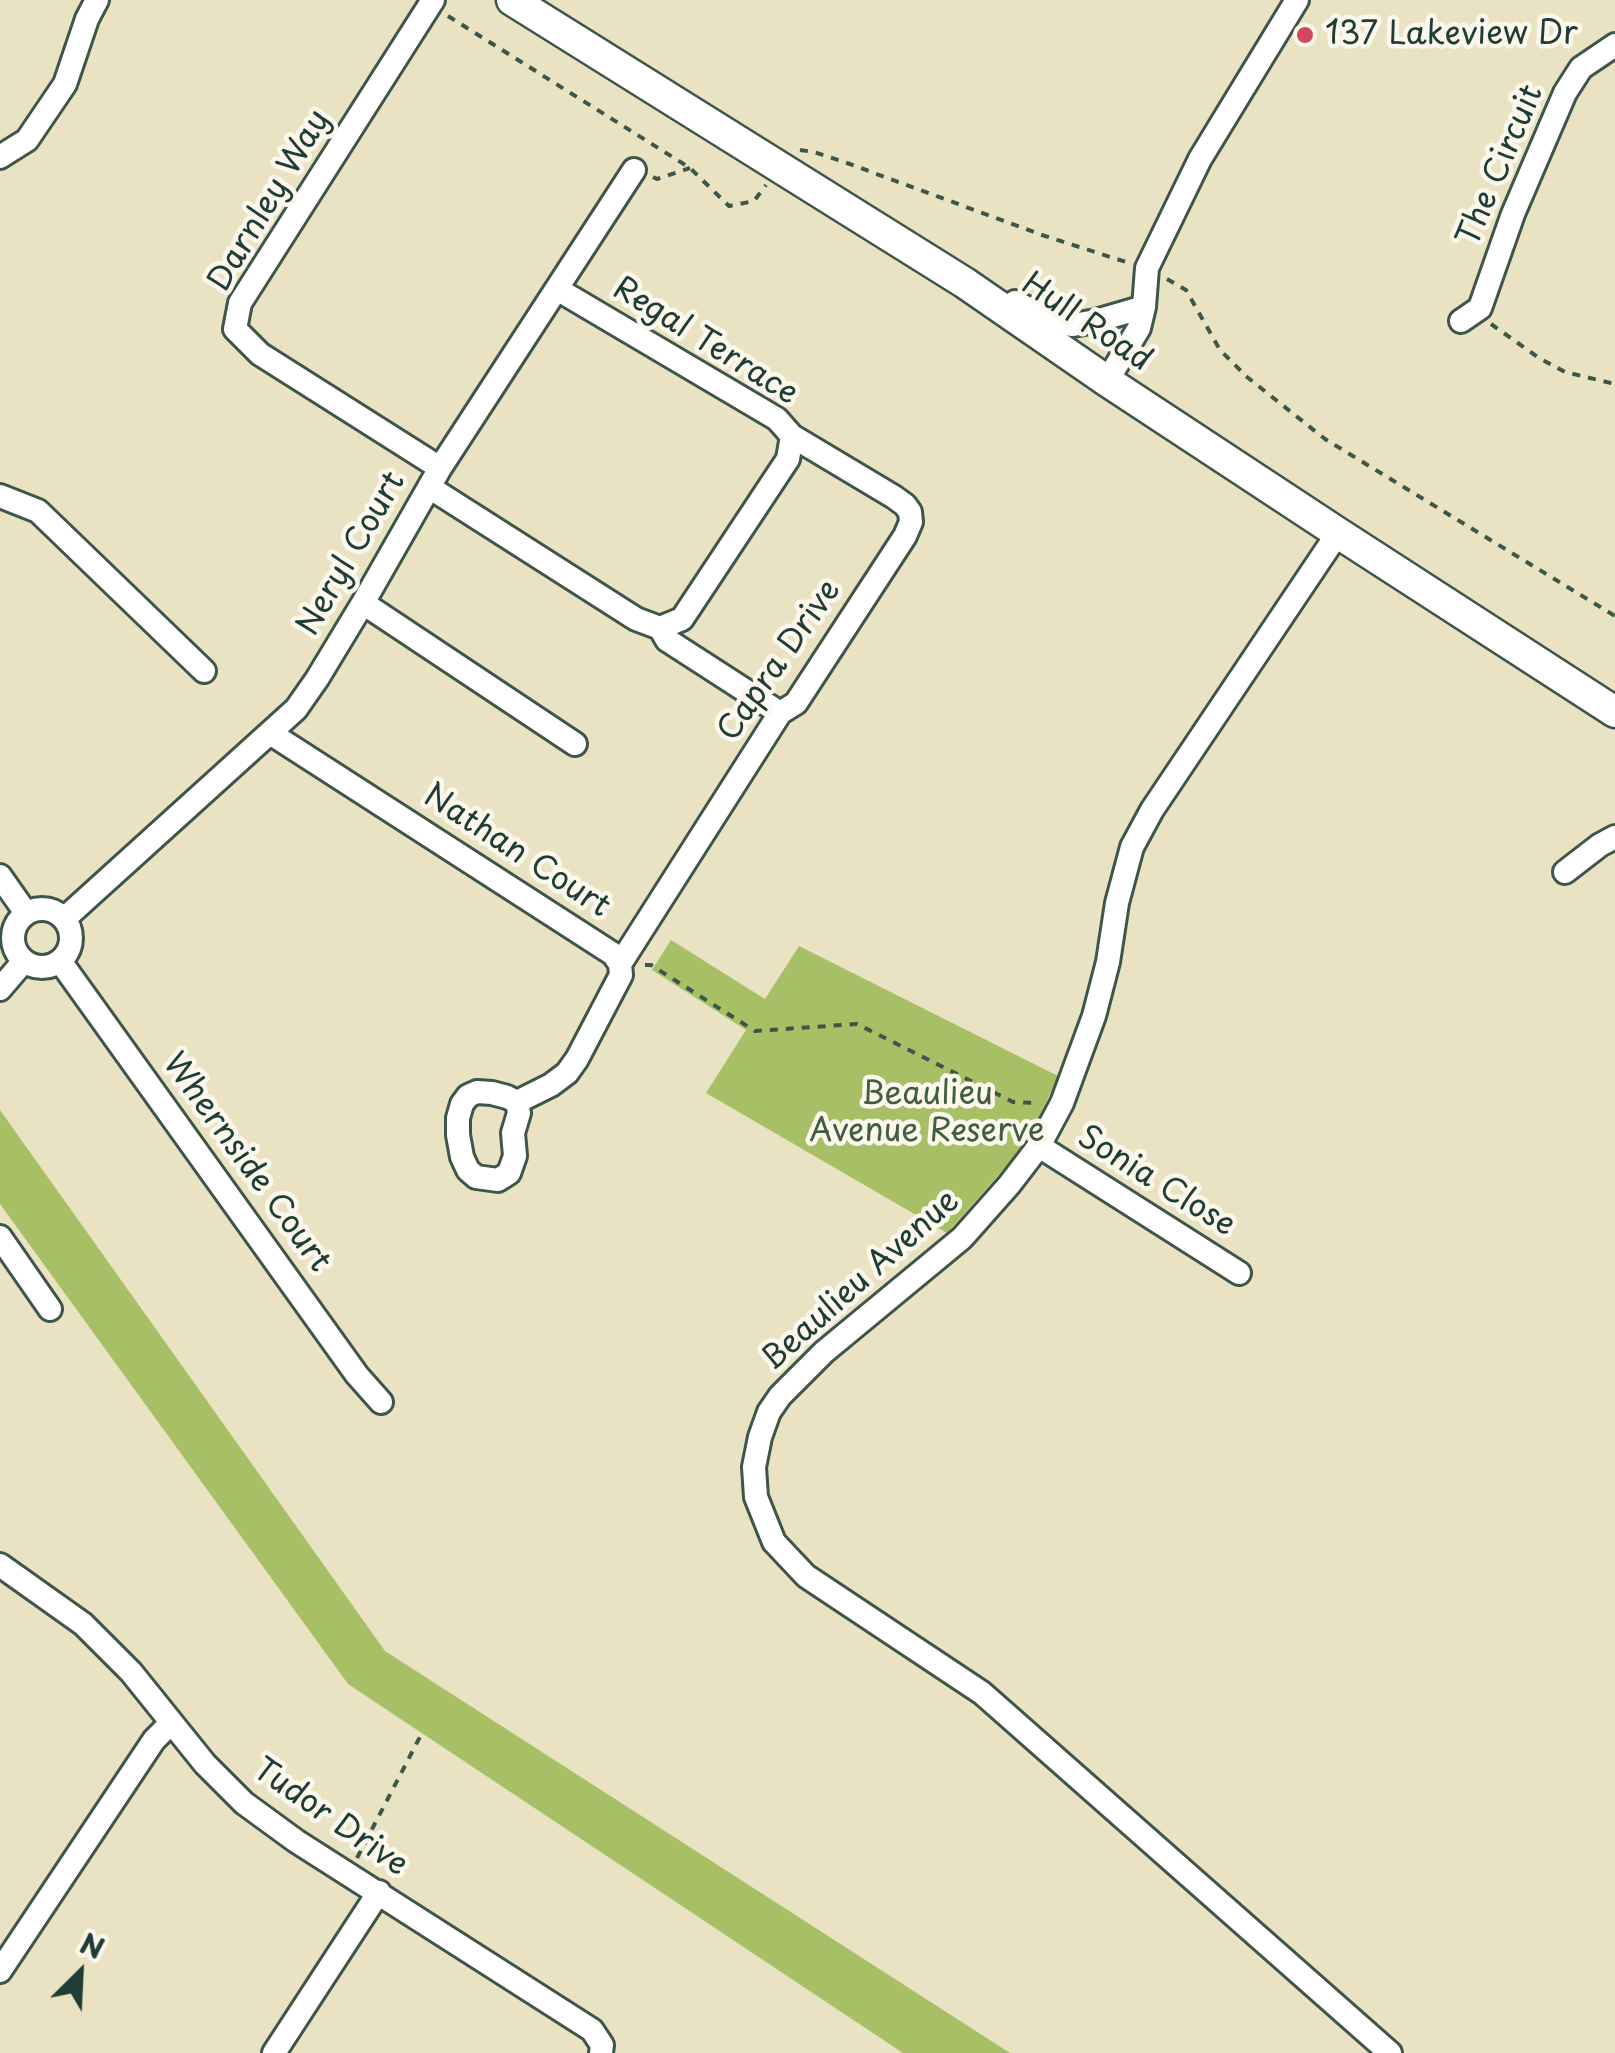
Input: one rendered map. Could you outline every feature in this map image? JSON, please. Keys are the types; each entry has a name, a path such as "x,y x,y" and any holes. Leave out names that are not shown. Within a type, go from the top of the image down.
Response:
{"main road":[{"name":"Hull Road","path":"512,0 965,283 1107,381 1615,712"}],"street":[{"path":"0,157 27,140 64,84 96,0"},
{"path":"1107,381 1139,328 1148,268 1200,159 1297,0"},
{"name":"Darnley Way","path":"431,2 240,303 235,329 260,354 434,478"},
{"name":"The Circuit","path":"1470,314 1565,92 1581,68 1615,45"},
{"name":"Neryl Court","path":"64,920 296,710 434,478 634,170"},
{"path":"965,283 997,291 1057,324 1096,321 1144,307"},
{"name":"Regal Terrace","path":"557,289 777,418 792,436 788,459 682,619 660,628"},
{"name":"Capra Drive","path":"620,964 780,713 796,703 911,522 910,512 894,497 792,436"},
{"path":"434,478 636,619 660,628 667,640 780,713"},
{"path":"0,496 38,511 204,671"},
{"name":"Beaulieu Avenue","path":"1338,533 1152,810 1132,847 1094,1016 1062,1103 1038,1146 1010,1185 962,1238 824,1352 780,1396 769,1412 754,1467 756,1497 774,1542 806,1576 982,1693 1390,2053"},
{"path":"363,603 575,744"},
{"name":"Nathan Court","path":"270,733 614,954 621,974 567,1074 516,1102"},
{"path":"1565,872 1615,837"},
{"path":"0,876 26,913"},
{"path":"53,911 64,920 71,941 60,961 49,967 36,967 24,962 15,950 12,936 26,913 53,911"},
{"name":"Whernside Court","path":"60,961 356,1375 381,1402"},
{"path":"0,990 24,962"},
{"name":"Sonia Close","path":"1038,1146 1239,1273"},
{"path":"0,1237 50,1310"},
{"name":"Tudor Drive","path":"0,1565 83,1624 131,1672 204,1764 244,1803 296,1841 592,2030 602,2046 601,2053"},
{"path":"0,1972 154,1740 172,1722"},
{"path":"274,2053 379,1892"}],"path":[{"path":"431,2 690,168 729,206 754,201 788,148 814,152 1042,235 1148,268 1186,290 1220,350 1324,440 1615,616"},
{"path":"634,170 658,180 690,168"},
{"path":"1470,314 1565,372 1615,384"},
{"path":"620,964 651,965 755,1030 858,1024 1012,1102 1062,1103"},
{"path":"349,1874 422,1733"}],"green space":[{"name":"Beaulieu Avenue Reserve","path":"671,940 765,999 799,946 1058,1076 1035,1127 1018,1153 947,1233 706,1093 746,1030 652,970"},
{"path":"0,1110 385,1651 1010,2053 903,2053 348,1684 0,1204"}],"place":[{"name":"137 Lakeview Dr","path":"1305,35"}]}
